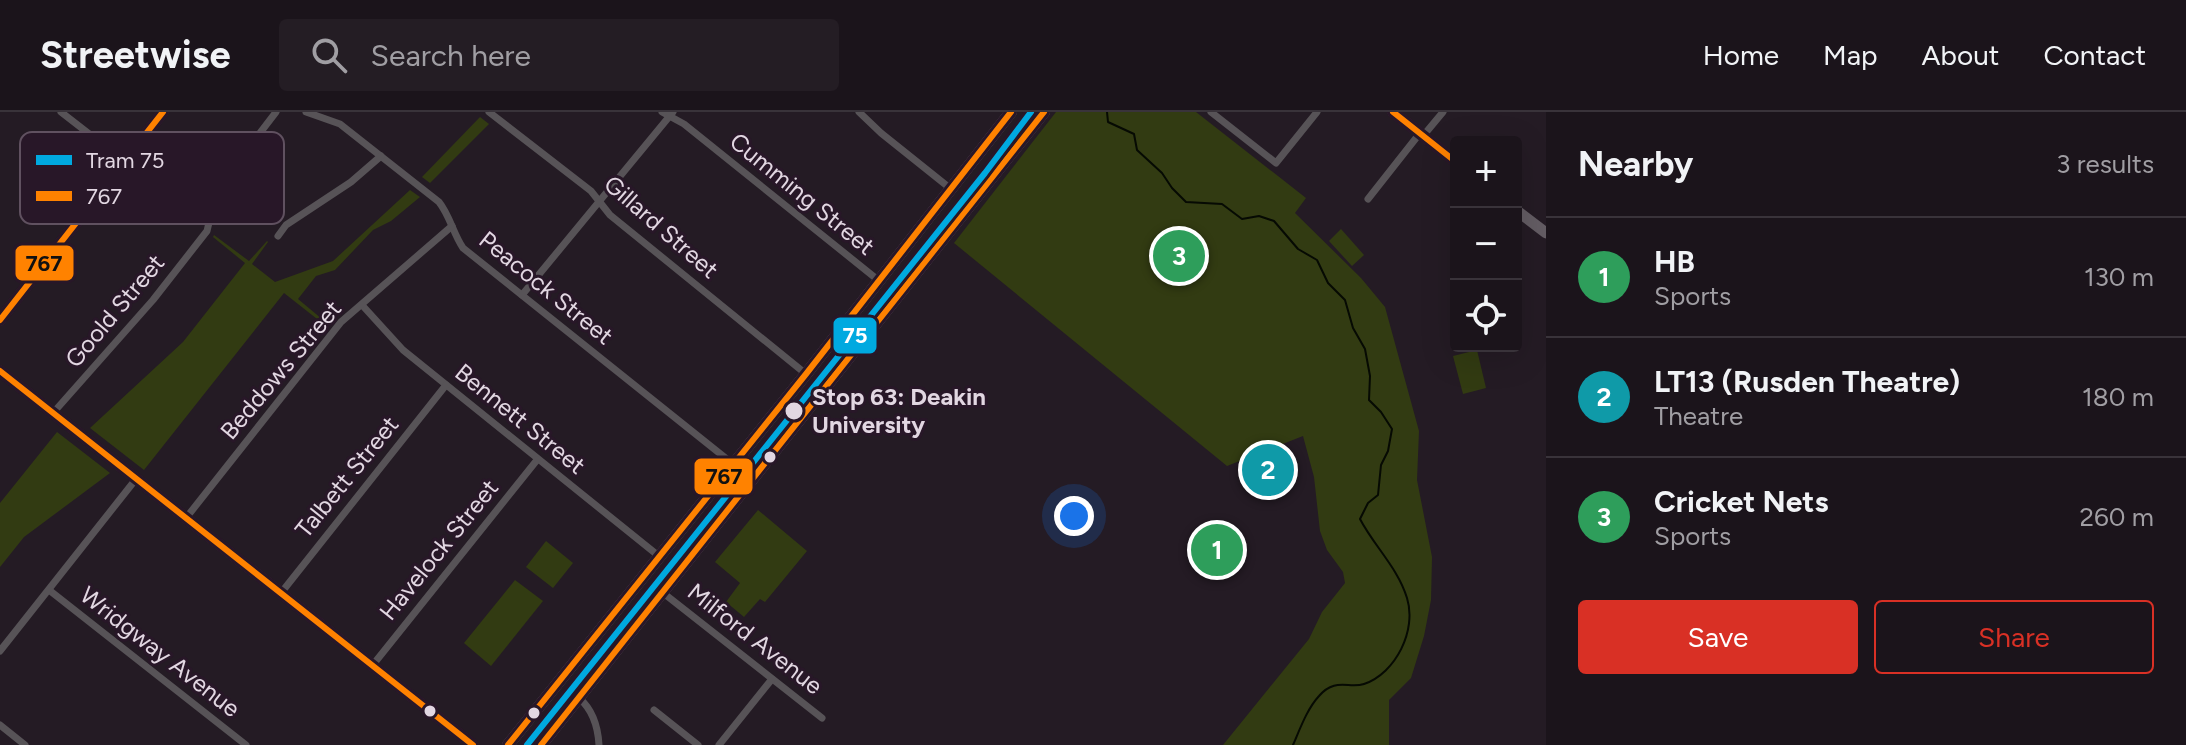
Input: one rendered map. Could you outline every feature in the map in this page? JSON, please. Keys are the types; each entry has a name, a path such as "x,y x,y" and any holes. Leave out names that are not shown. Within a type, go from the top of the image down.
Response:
{"highway":[{"path":"508,745 806,374 1011,112"},
{"path":"541,745 1044,112"},
{"path":"921,227 941,244"},
{"path":"602,629 614,637 626,638"}],"main road":[{"path":"147,132 163,112"},
{"path":"1393,112 1450,157"},
{"path":"1522,215 1546,233"},
{"path":"0,320 75,224"},
{"path":"0,371 473,745"}],"street":[{"path":"61,112 87,132"},
{"name":"Goold Street","path":"261,132 276,112"},
{"name":"Peacock Street","path":"306,112 340,124 439,202 448,214 463,248 733,464"},
{"name":"Gillard Street","path":"489,112 591,191 610,215 806,374"},
{"path":"859,112 951,189"},
{"path":"1211,112 1276,163 1317,112"},
{"path":"1368,199 1443,112"},
{"path":"522,295 668,114"},
{"name":"Cumming Street","path":"668,114 878,280"},
{"path":"278,236 286,225 351,182 381,156"},
{"name":"Goold Street","path":"53,413 153,300 207,231 209,224"},
{"name":"Beddows Street","path":"186,518 334,330 452,226"},
{"name":"Bennett Street","path":"362,305 403,350 660,557"},
{"name":"Talbett Street","path":"281,593 446,385"},
{"name":"Havelock Street","path":"372,666 537,460"},
{"path":"0,651 136,479"},
{"name":"Wridgway Avenue","path":"49,590 246,745"},
{"name":"Milford Avenue","path":"662,592 822,718"},
{"path":"719,745 772,679"},
{"path":"579,698 596,724 599,745"},
{"path":"654,710 698,745"},
{"path":"0,725 25,745"}],"green space":[{"path":"1056,112 1196,112 1306,198 1295,213 1361,278 1385,307 1419,431 1417,480 1432,557 1431,600 1424,636 1411,678 1389,700 1389,745 1223,745 1309,639 1322,612 1345,583 1343,572 1327,550 1320,531 1314,477 1303,436 1227,466 954,243"},
{"path":"480,117 489,124 430,183 422,177"},
{"path":"410,190 420,197 391,221 373,230 335,270 316,276 298,299 328,324 326,326 284,293 144,470 90,428 183,342 245,263 214,235 249,261 267,241 252,264 275,282 333,261"},
{"path":"1341,229 1364,255 1352,266 1329,241"},
{"path":"1477,352 1486,388 1463,394 1453,356"},
{"path":"57,432 110,473 24,537 0,567 0,503"},
{"path":"758,510 807,551 765,602 760,599 744,617 726,602 740,583 715,562"},
{"path":"546,541 573,563 553,588 526,567"},
{"path":"515,580 543,601 491,666 464,643"}],"waterway":[{"path":"1107,112 1108,122 1134,134 1137,150 1162,173 1186,202 1222,204 1242,219 1259,216 1274,221 1298,249 1317,260 1328,283 1345,300 1353,328 1365,349 1370,376 1369,400 1392,429 1388,451 1381,465 1378,495 1368,503 1360,519 1403,587 1409,610 1406,636 1394,660 1375,678 1364,684 1336,685 1325,690 1304,719 1293,745"}],"tram line":[{"name":"75","path":"527,745 1031,112"}],"transit line":[{"name":"767","path":"147,132 163,112"},
{"name":"767","path":"508,745 806,374 1011,112"},
{"name":"767","path":"541,745 1044,112"},
{"name":"767","path":"1393,112 1450,157"},
{"name":"767","path":"0,320 75,224"},
{"name":"767","path":"0,371 473,745"}],"place":[{"name":"Cricket Nets","path":"1179,256"},
{"name":"Stop 63: Deakin University","path":"794,411"},
{"name":"LT13 (Rusden Theatre)","path":"1268,470"},
{"name":"HB","path":"1217,550"}]}
